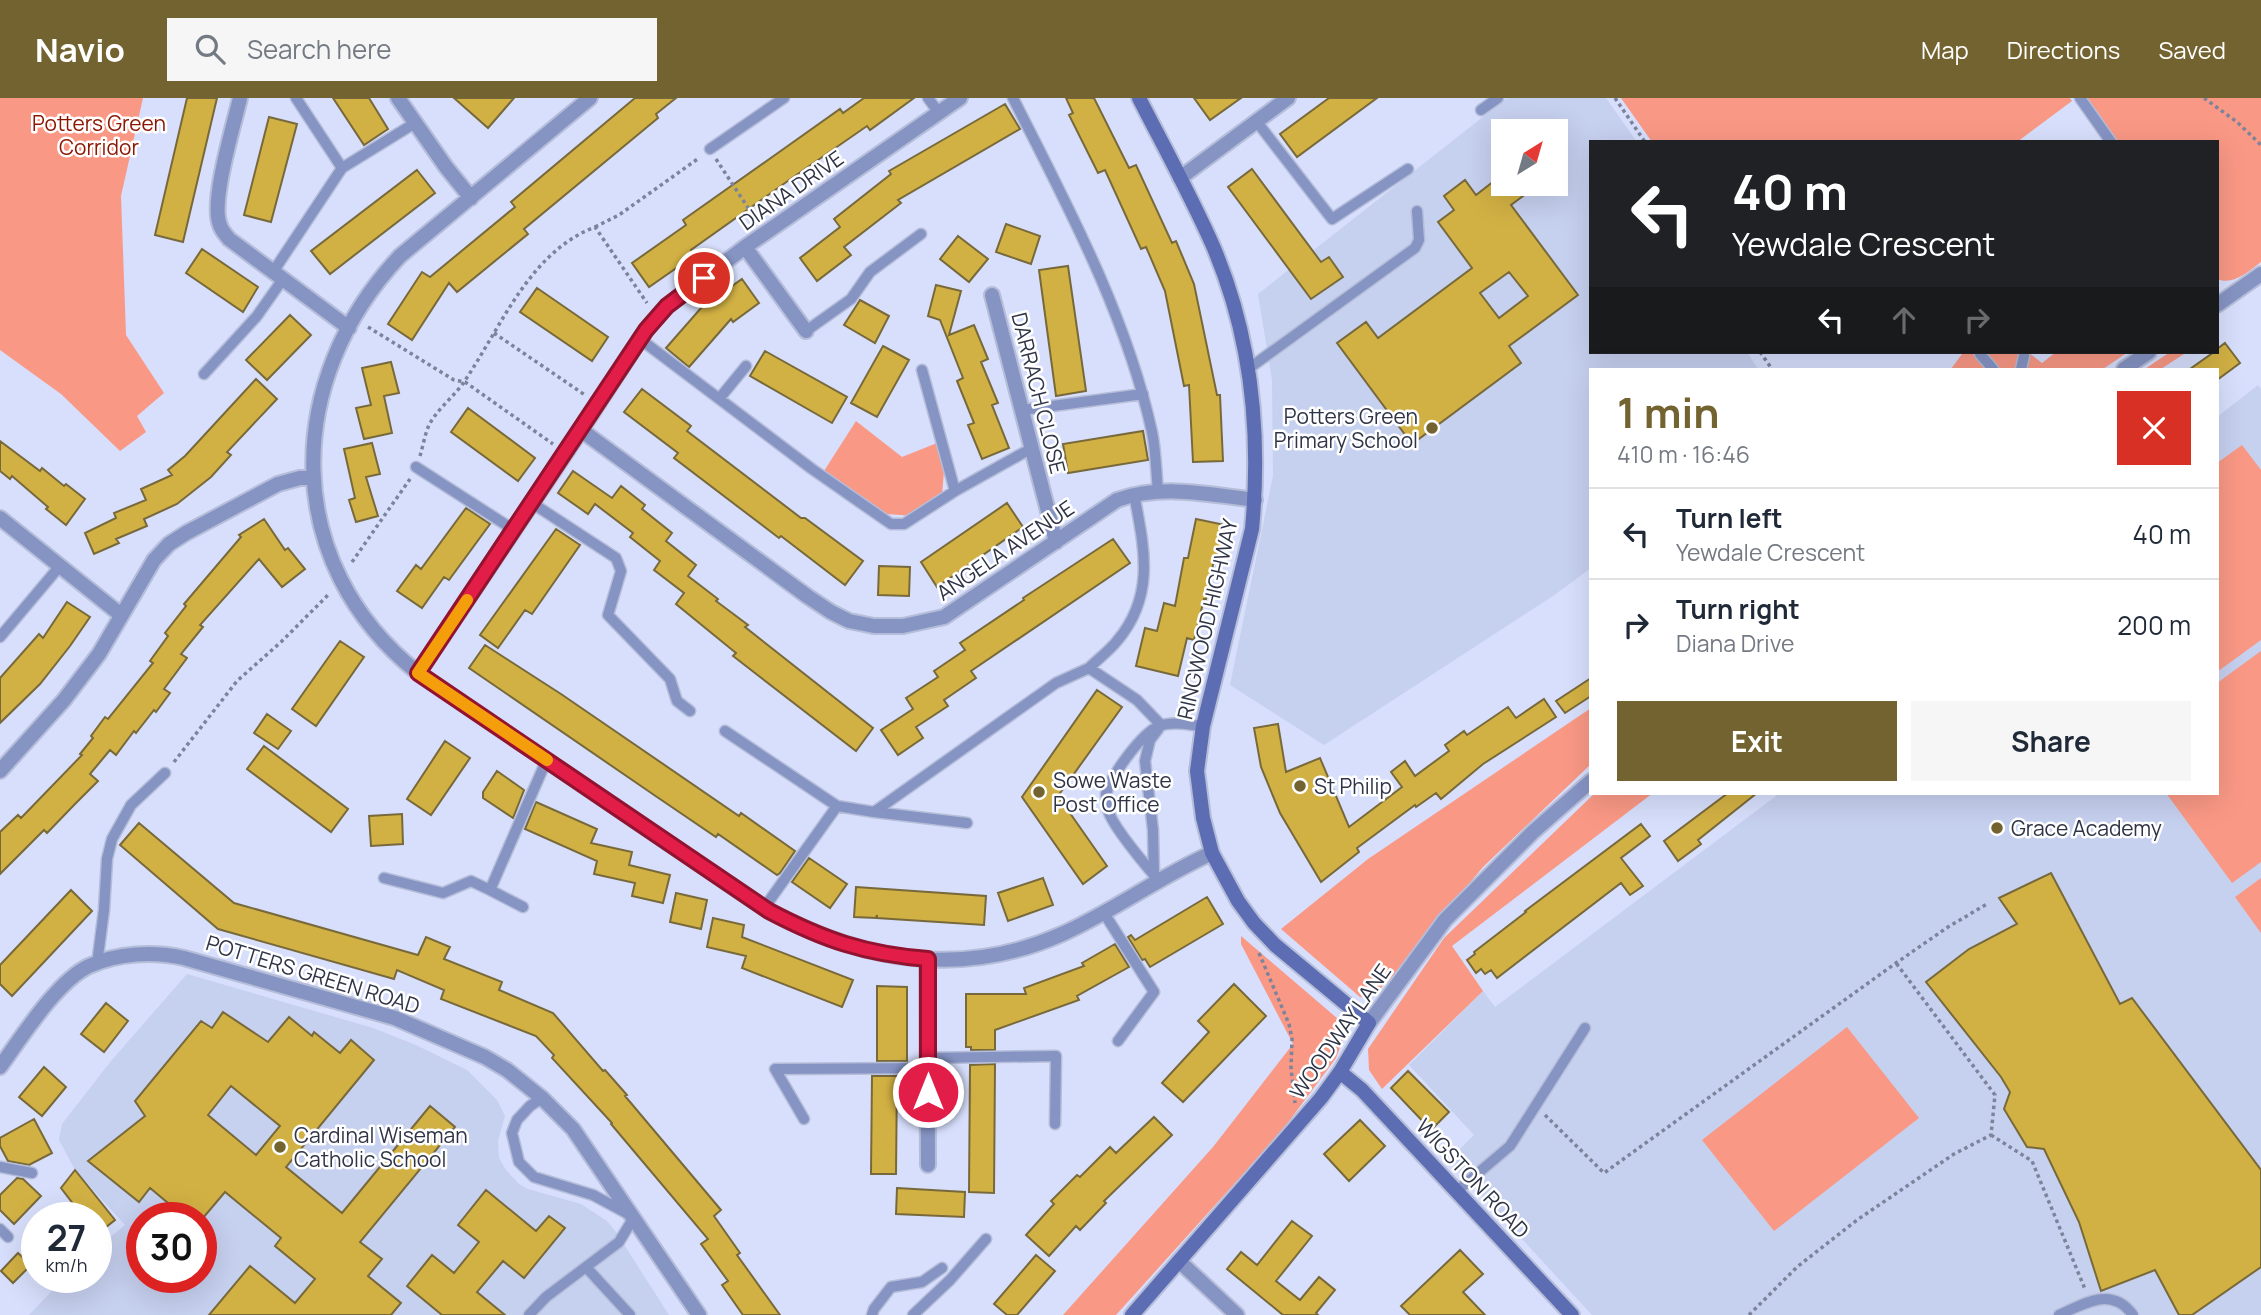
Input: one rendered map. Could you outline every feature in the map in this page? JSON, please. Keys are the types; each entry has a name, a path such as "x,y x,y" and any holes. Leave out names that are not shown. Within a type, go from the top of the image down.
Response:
{"street":[{"path":"240,98 219,190 219,225 229,239 349,328"},
{"path":"398,98 471,198"},
{"path":"590,98 400,256 380,277 335,356 323,388 314,441 313,478 316,506 327,548 342,582 381,639 418,673 764,908 806,930 858,950 928,959 975,958 1019,950 1061,935 1104,913 1156,878 1212,853"},
{"name":"DIANA DRIVE","path":"418,673 640,339 658,316 675,299 745,247 960,98"},
{"name":"RINGWOOD HIGHWAY","path":"1139,98 1213,247 1246,355 1254,414 1255,500 1245,562 1203,726 1197,771 1201,806 1212,853 1238,901 1254,923 1275,945 1369,1023"},
{"path":"1180,178 1288,98"},
{"path":"745,247 806,331"},
{"path":"2219,300 2261,274"},
{"name":"DARRACH CLOSE","path":"992,295 1056,542"},
{"path":"2125,368 2146,354"},
{"name":"ANGELA AVENUE","path":"581,430 807,596 849,621 874,626 902,626 944,617 1117,500 1134,494 1177,491 1255,500"},
{"path":"0,771 64,700 99,654 154,560 169,544 278,484 299,478 313,478"},
{"path":"0,518 121,615"},
{"name":"WOODWAY LANE","path":"1132,1315 1306,1117 1340,1072 1369,1023 1446,920 1533,832 1589,783"},
{"name":"POTTERS GREEN ROAD","path":"0,1067 53,998 74,976 89,966 140,954 166,954 364,1009 424,1029 507,1070 542,1098 573,1129 699,1315"},
{"path":"928,959 928,1166"},
{"name":"WIGSTON ROAD","path":"1340,1072 1362,1090 1572,1315"},
{"path":"1179,1261 1237,1315"}],"lane":[{"path":"296,98 342,168"},
{"path":"710,149 784,98"},
{"path":"928,98 939,113"},
{"path":"1013,98 1096,267 1143,394 1153,436 1158,491"},
{"path":"1481,110 1498,98"},
{"path":"2080,98 2109,140"},
{"path":"1257,122 1332,219 1408,169"},
{"path":"204,374 257,316 342,168 415,123"},
{"path":"1248,369 1415,248 1419,240 1418,211"},
{"path":"806,331 851,299 870,272 921,234"},
{"path":"640,339 812,469 891,524 904,524 955,491 1032,448"},
{"path":"1980,354 1992,368"},
{"path":"2021,368 2024,356"},
{"path":"719,399 746,366"},
{"path":"922,370 955,491"},
{"path":"1022,410 1143,394"},
{"path":"416,467 514,530"},
{"path":"874,812 1056,683 1089,668 1117,641 1132,618 1144,586 1145,555 1134,494"},
{"path":"532,503 616,558 621,571 608,615 670,680 677,701 690,711"},
{"path":"0,637 59,567"},
{"path":"1089,668 1137,700 1161,725"},
{"path":"1156,878 1108,813 1106,795 1119,769 1148,732 1161,725 1175,723 1203,726"},
{"path":"1156,878 1145,761 1150,740 1161,725"},
{"path":"725,732 837,806 967,823"},
{"path":"490,890 547,759"},
{"path":"97,964 107,859 112,839 131,806 165,773"},
{"path":"764,908 837,806"},
{"path":"384,878 443,893 471,881 523,907"},
{"path":"1104,913 1154,992 1118,1041"},
{"path":"1457,1191 1510,1146 1585,1028"},
{"path":"804,1119 775,1069 1056,1056 1055,1124"},
{"path":"529,1315 546,1297 619,1242 634,1217 593,1195 534,1177 519,1162 512,1133 517,1120 542,1098"},
{"path":"0,1167 33,1173"},
{"path":"913,1315 950,1280 986,1240"},
{"path":"586,1267 630,1315"},
{"path":"872,1315 891,1287 922,1282 942,1268"},
{"path":"2059,1315 2090,1301 2113,1298 2127,1306 2133,1315"}],"path":[{"path":"1615,98 1644,140"},
{"path":"2204,98 2237,122 2261,145"},
{"path":"342,582 351,564 414,474 429,425 465,382 522,290 550,254 579,233 631,207 710,149 756,220"},
{"path":"595,227 658,316"},
{"path":"349,328 366,326 454,380 465,382 566,453"},
{"path":"494,333 598,403"},
{"path":"165,773 237,681 330,593"},
{"path":"1536,1107 1604,1173 1896,962 1987,904"},
{"path":"1254,923 1257,950 1289,1024 1295,1107 1306,1117"},
{"path":"1896,962 1995,1096 1992,1135"},
{"path":"1992,1135 2032,1161 2090,1301"},
{"path":"1749,1315 1797,1266 1857,1220 1954,1154 1992,1135"}],"shaded area":[{"name":"Potters Green Primary School","path":"1507,98 1606,98 1636,140 1589,140 1589,354 1748,354 1757,368 1589,368 1589,569 1553,596 1324,745 1230,685 1273,476 1272,380 1258,294"},
{"name":"Grace Academy","path":"2258,385 2261,389 2261,1315 1592,1315 1449,1160 1474,1135 1409,1065 1483,991 1495,1007 1777,795 2219,795 2219,415"},
{"name":"Cardinal Wiseman Catholic School","path":"187,974 373,1028 467,1070 497,1100 505,1116 498,1141 499,1158 506,1170 528,1189 581,1204 607,1221 669,1315 29,1315 50,1293 112,1293 112,1236 125,1225 112,1211 112,1202 104,1202 75,1170 59,1140 62,1124 111,1061"}],"green space":[{"name":"Potters Green Corridor","path":"0,98 143,98 121,196 126,335 164,393 137,416 146,432 120,451 61,394 0,350"},
{"path":"1621,98 2070,98 2072,101 2020,140 1651,140"},
{"path":"2087,98 2261,98 2261,262 2235,279 2219,280 2219,140 2117,140"},
{"path":"1962,354 2031,354 2042,363 2053,354 2125,354 2104,368 1952,368"},
{"path":"2167,354 2184,354 2163,368 2146,368"},
{"path":"856,421 902,457 937,443 944,471 942,495 914,516 887,514 824,471"},
{"path":"2242,445 2261,470 2261,640 2219,671 2219,462"},
{"path":"2261,651 2261,862 2232,883 2167,795 2219,795 2219,682"},
{"path":"1589,709 1589,766 1483,867 1389,980 1370,998 1360,997 1281,929 1368,859"},
{"path":"1593,795 1650,795 1452,946 1483,991 1382,1089 1369,1070 1368,1049 1444,938"},
{"path":"2261,878 2261,933 2235,897"},
{"path":"1241,936 1338,1019 1344,1036 1336,1058 1281,1132 1116,1315 1063,1315 1213,1147 1293,1044 1241,944"},
{"path":"1847,1027 1919,1118 1774,1231 1702,1140"}],"building":[{"path":"187,98 217,98 183,242 155,235"},
{"path":"333,98 369,98 388,129 364,145"},
{"path":"454,98 514,98 488,128"},
{"path":"635,98 676,98 656,114 658,118 524,229 528,234 457,292 449,283 412,340 388,324 422,272 430,277 515,207 511,202"},
{"path":"864,98 914,98 870,130 867,126 691,250 695,255 649,287 632,263 686,225 683,220 840,109 843,113"},
{"path":"1066,98 1094,98 1129,168 1136,165 1172,243 1176,241 1194,284 1217,395 1220,395 1223,461 1193,462 1189,385 1184,386 1165,291 1146,247 1141,249 1105,170 1098,173 1069,115 1073,113"},
{"path":"1194,98 1241,98 1210,120"},
{"path":"1329,98 1377,98 1297,157 1280,134"},
{"path":"1005,104 1020,129 898,200 901,203 844,247 851,255 817,281 800,258 840,227 834,219 891,174 889,171"},
{"path":"269,117 297,124 271,222 244,215"},
{"path":"1252,169 1321,262 1329,257 1343,277 1311,299 1228,187"},
{"path":"417,170 435,193 330,274 311,251"},
{"path":"1465,180 1476,195 1491,183 1491,196 1523,196 1511,205 1578,295 1509,346 1521,363 1412,444 1337,343 1366,322 1378,338 1472,268 1438,222 1454,210 1444,196","holes":["1509,272 1528,296 1499,318 1480,293"]},
{"path":"1006,224 1040,236 1031,264 996,252"},
{"path":"958,236 988,259 969,282 940,259"},
{"path":"202,249 258,287 243,312 186,273"},
{"path":"1068,266 1086,391 1056,396 1039,270"},
{"path":"742,279 759,303 733,322 731,319 689,367 666,348 701,308"},
{"path":"936,285 961,291 949,335 974,325 988,359 981,362 998,403 992,405 1009,448 982,459 968,425 974,423 957,381 963,378 940,320 928,316"},
{"path":"537,288 608,337 592,361 520,312"},
{"path":"860,300 889,316 875,343 844,325"},
{"path":"290,315 311,335 267,380 246,360"},
{"path":"2225,343 2240,363 2219,379 2219,368 2191,368 2211,354 2219,354 2219,348"},
{"path":"883,346 909,360 877,417 851,403"},
{"path":"765,351 847,397 832,423 750,376"},
{"path":"391,362 399,393 384,396 392,433 364,439 356,408 371,405 362,368"},
{"path":"256,379 277,399 227,452 231,455 211,477 177,504 144,519 147,526 116,539 119,543 94,554 85,533 116,518 114,513 146,500 141,489 172,475 168,470 185,456"},
{"path":"642,389 691,426 687,431 801,518 805,518 863,561 845,585 674,458 678,453 624,412"},
{"path":"468,408 535,458 518,481 451,432"},
{"path":"1143,431 1148,460 1068,473 1063,444"},
{"path":"0,441 40,471 42,468 85,499 66,525 12,476 10,479 0,471"},
{"path":"372,443 380,474 366,477 378,516 356,522 349,500 355,498 344,449"},
{"path":"573,471 612,498 621,486 645,505 642,509 672,533 666,541 696,565 688,576 748,625 745,627 873,728 856,751 733,656 736,653 676,604 684,593 654,570 660,561 630,537 633,533 595,504 588,514 558,493"},
{"path":"1007,503 1023,527 937,587 921,562"},
{"path":"466,508 490,524 449,580 444,577 422,608 397,591 416,565 421,569"},
{"path":"264,519 285,550 288,548 305,569 282,587 259,559 200,625 203,627 181,654 187,658 164,689 170,693 156,712 154,710 136,733 134,731 116,755 110,750 90,774 98,781 47,833 44,830 0,874 0,832 18,815 21,818 82,755 80,754 105,717 108,719 153,663 150,661 168,636 165,633 186,606 184,604 241,537 239,535"},
{"path":"1196,519 1225,525 1218,560 1214,560 1194,640 1187,638 1178,676 1136,666 1145,628 1157,631 1164,603 1175,606 1184,558 1188,558"},
{"path":"556,529 580,545 532,614 525,610 498,648 480,635"},
{"path":"1113,539 1130,563 971,671 976,678 944,700 948,706 916,727 923,738 898,755 881,730 913,709 906,698 938,677 934,671 965,650 960,643"},
{"path":"879,566 910,567 909,596 878,595"},
{"path":"67,602 90,617 40,684 0,723 0,678 39,634 43,638"},
{"path":"340,641 364,657 316,726 292,709"},
{"path":"485,645 795,851 780,873 777,875 718,834 716,837 469,668"},
{"path":"1589,679 1589,697 1565,713 1556,701"},
{"path":"1097,690 1122,707 1058,796 1107,866 1083,884 1022,797"},
{"path":"1544,699 1556,717 1483,764 1441,799 1436,793 1416,807 1415,805 1357,848 1359,852 1321,882 1280,813 1261,767 1254,728 1278,724 1286,772 1320,758 1349,827 1402,787 1391,772 1405,761 1415,776 1449,751 1445,745 1464,731 1467,735 1508,707 1516,718"},
{"path":"267,714 291,731 278,749 254,733"},
{"path":"445,741 470,758 431,815 407,799"},
{"path":"264,746 348,809 331,832 247,769"},
{"path":"497,771 524,790 513,818 483,798 483,792"},
{"path":"1725,795 1754,795 1698,840 1701,844 1678,861 1664,841"},
{"path":"536,802 597,829 591,843 632,852 629,865 670,875 663,903 632,896 635,883 594,874 597,861 525,829"},
{"path":"402,814 403,844 371,846 369,816"},
{"path":"139,823 234,903 418,955 426,937 450,947 444,959 502,982 499,990 553,1013 627,1095 625,1096 721,1210 714,1216 740,1253 737,1255 780,1315 743,1315 722,1285 728,1281 701,1244 708,1239 536,1036 441,999 444,990 397,970 394,979 218,929 120,845"},
{"path":"1641,824 1650,836 1621,858 1643,886 1630,895 1621,883 1497,978 1491,970 1485,974 1481,969 1476,973 1467,960 1474,952"},
{"path":"809,858 847,884 830,908 792,882"},
{"path":"2051,873 2120,1004 2132,998 2261,1170 2261,1267 2192,1315 2179,1315 2155,1270 2101,1291 2079,1222 2044,1149 2027,1147 2004,1109 2010,1092 2001,1077 1926,982 1969,949 2017,924 1999,898"},
{"path":"1043,878 1053,905 1008,921 998,893"},
{"path":"856,887 986,896 984,925 877,918 877,915 876,918 854,917"},
{"path":"71,890 92,911 12,996 0,984 0,965"},
{"path":"676,893 707,900 701,929 670,922"},
{"path":"1207,897 1223,924 1150,967 1145,959 1142,960 1128,937 1131,935 1135,940"},
{"path":"713,918 744,925 742,937 853,980 842,1007 742,968 746,956 707,947"},
{"path":"1115,944 1129,967 1077,996 1079,1000 995,1030 995,1050 971,1050 971,1047 966,1047 966,994 1026,994 1024,988 1084,966 1082,963"},
{"path":"1234,984 1266,1016 1183,1102 1162,1083 1209,1032 1198,1021"},
{"path":"877,986 907,987 907,1061 877,1061"},
{"path":"106,1003 128,1021 104,1052 81,1034"},
{"path":"223,1012 268,1042 289,1017 312,1036 314,1032 340,1053 351,1040 374,1060 286,1167 342,1213 430,1106 455,1127 360,1242 382,1259 368,1276 401,1303 391,1315 209,1315 250,1266 295,1303 315,1279 275,1246 281,1238 225,1192 217,1202 167,1202 150,1188 139,1202 88,1161 145,1116 135,1101 201,1021 212,1028","holes":["231,1086 280,1126 256,1155 208,1115"]},
{"path":"995,1064 994,1193 969,1192 970,1065"},
{"path":"44,1067 66,1087 42,1116 19,1097"},
{"path":"1408,1071 1449,1112 1431,1130 1391,1088"},
{"path":"872,1076 897,1076 896,1174 871,1174"},
{"path":"1154,1117 1172,1135 1104,1201 1106,1203 1080,1230 1076,1226 1049,1256 1026,1235 1054,1204 1051,1201 1110,1147 1116,1153"},
{"path":"34,1119 52,1153 29,1165 8,1161 0,1146 0,1138"},
{"path":"1360,1120 1385,1146 1349,1181 1324,1154"},
{"path":"75,1170 101,1202 72,1202 61,1188"},
{"path":"17,1178 23,1179 41,1196 35,1202 21,1202 21,1217 14,1224 0,1210 0,1195"},
{"path":"897,1188 965,1192 964,1217 896,1214"},
{"path":"486,1190 536,1231 549,1216 565,1228 524,1278 503,1261 477,1292 505,1315 442,1315 407,1286 432,1255 454,1273 479,1242 458,1225"},
{"path":"1292,1221 1312,1236 1276,1281 1300,1300 1319,1277 1335,1290 1316,1313 1318,1315 1283,1315 1227,1269 1241,1252 1257,1265"},
{"path":"1460,1250 1483,1274 1463,1292 1485,1315 1410,1315 1401,1306"},
{"path":"18,1253 21,1256 21,1275 13,1283 1,1271"},
{"path":"1036,1255 1055,1271 1017,1315 1007,1315 994,1304"}],"slow traffic":[{"path":"467,600 418,673 547,760"}],"place":[{"name":"Potters Green Primary School","path":"1432,428"},
{"name":"St Philip","path":"1300,786"},
{"name":"Sowe Waste Post Office","path":"1039,792"},
{"name":"Grace Academy","path":"1997,828"},
{"name":"Cardinal Wiseman Catholic School","path":"280,1147"}],"route":[{"path":"704,278 667,306 646,330 418,673 769,911 826,939 858,950 928,959 928,1092"}]}
